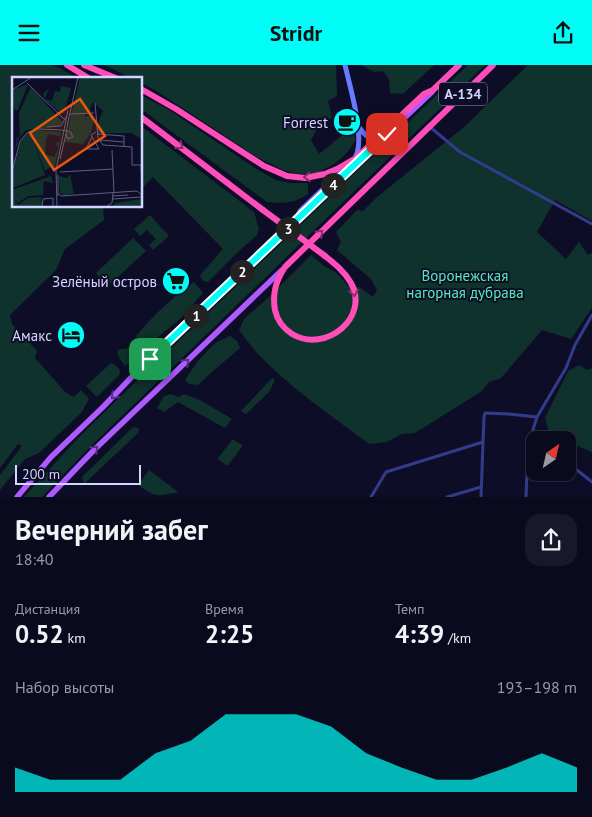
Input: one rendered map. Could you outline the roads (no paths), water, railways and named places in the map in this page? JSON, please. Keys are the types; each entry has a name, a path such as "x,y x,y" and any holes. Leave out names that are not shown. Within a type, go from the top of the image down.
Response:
{"highway":[{"path":"67,65 87,77"},
{"path":"84,65 113,77"},
{"name":"А-134","path":"433,90 459,65"},
{"name":"А-134","path":"286,267 493,65"},
{"path":"142,90 272,169 287,176 304,178 325,174 356,158 424,94 433,90"},
{"path":"142,118 325,255 348,278 355,297 353,311 346,324 338,333 325,339 311,340 297,336 279,322 276,315 274,293 276,282 286,267"}],"main road":[{"path":"17,497 51,457 150,359 433,90"},
{"path":"49,497 94,450 286,267"}],"street":[{"path":"295,222 300,211 356,158 360,146 359,127 345,65"},
{"path":"359,127 368,137 378,137"},
{"path":"430,127 460,152 592,224"},
{"path":"533,431 537,417 566,367 574,345 592,315"},
{"path":"481,497 485,413 508,413 537,417"},
{"path":"371,497 386,472 483,442"},
{"path":"576,469 592,481"},
{"path":"526,497 527,481"},
{"path":"447,497 481,487"}],"place":[{"name":"Forrest","path":"347,122"},
{"name":"Зелёный остров","path":"176,281"},
{"name":"Амакс","path":"71,335"}],"park label":[{"name":"Воронежская нагорная дубрава","path":"465,284"}]}
